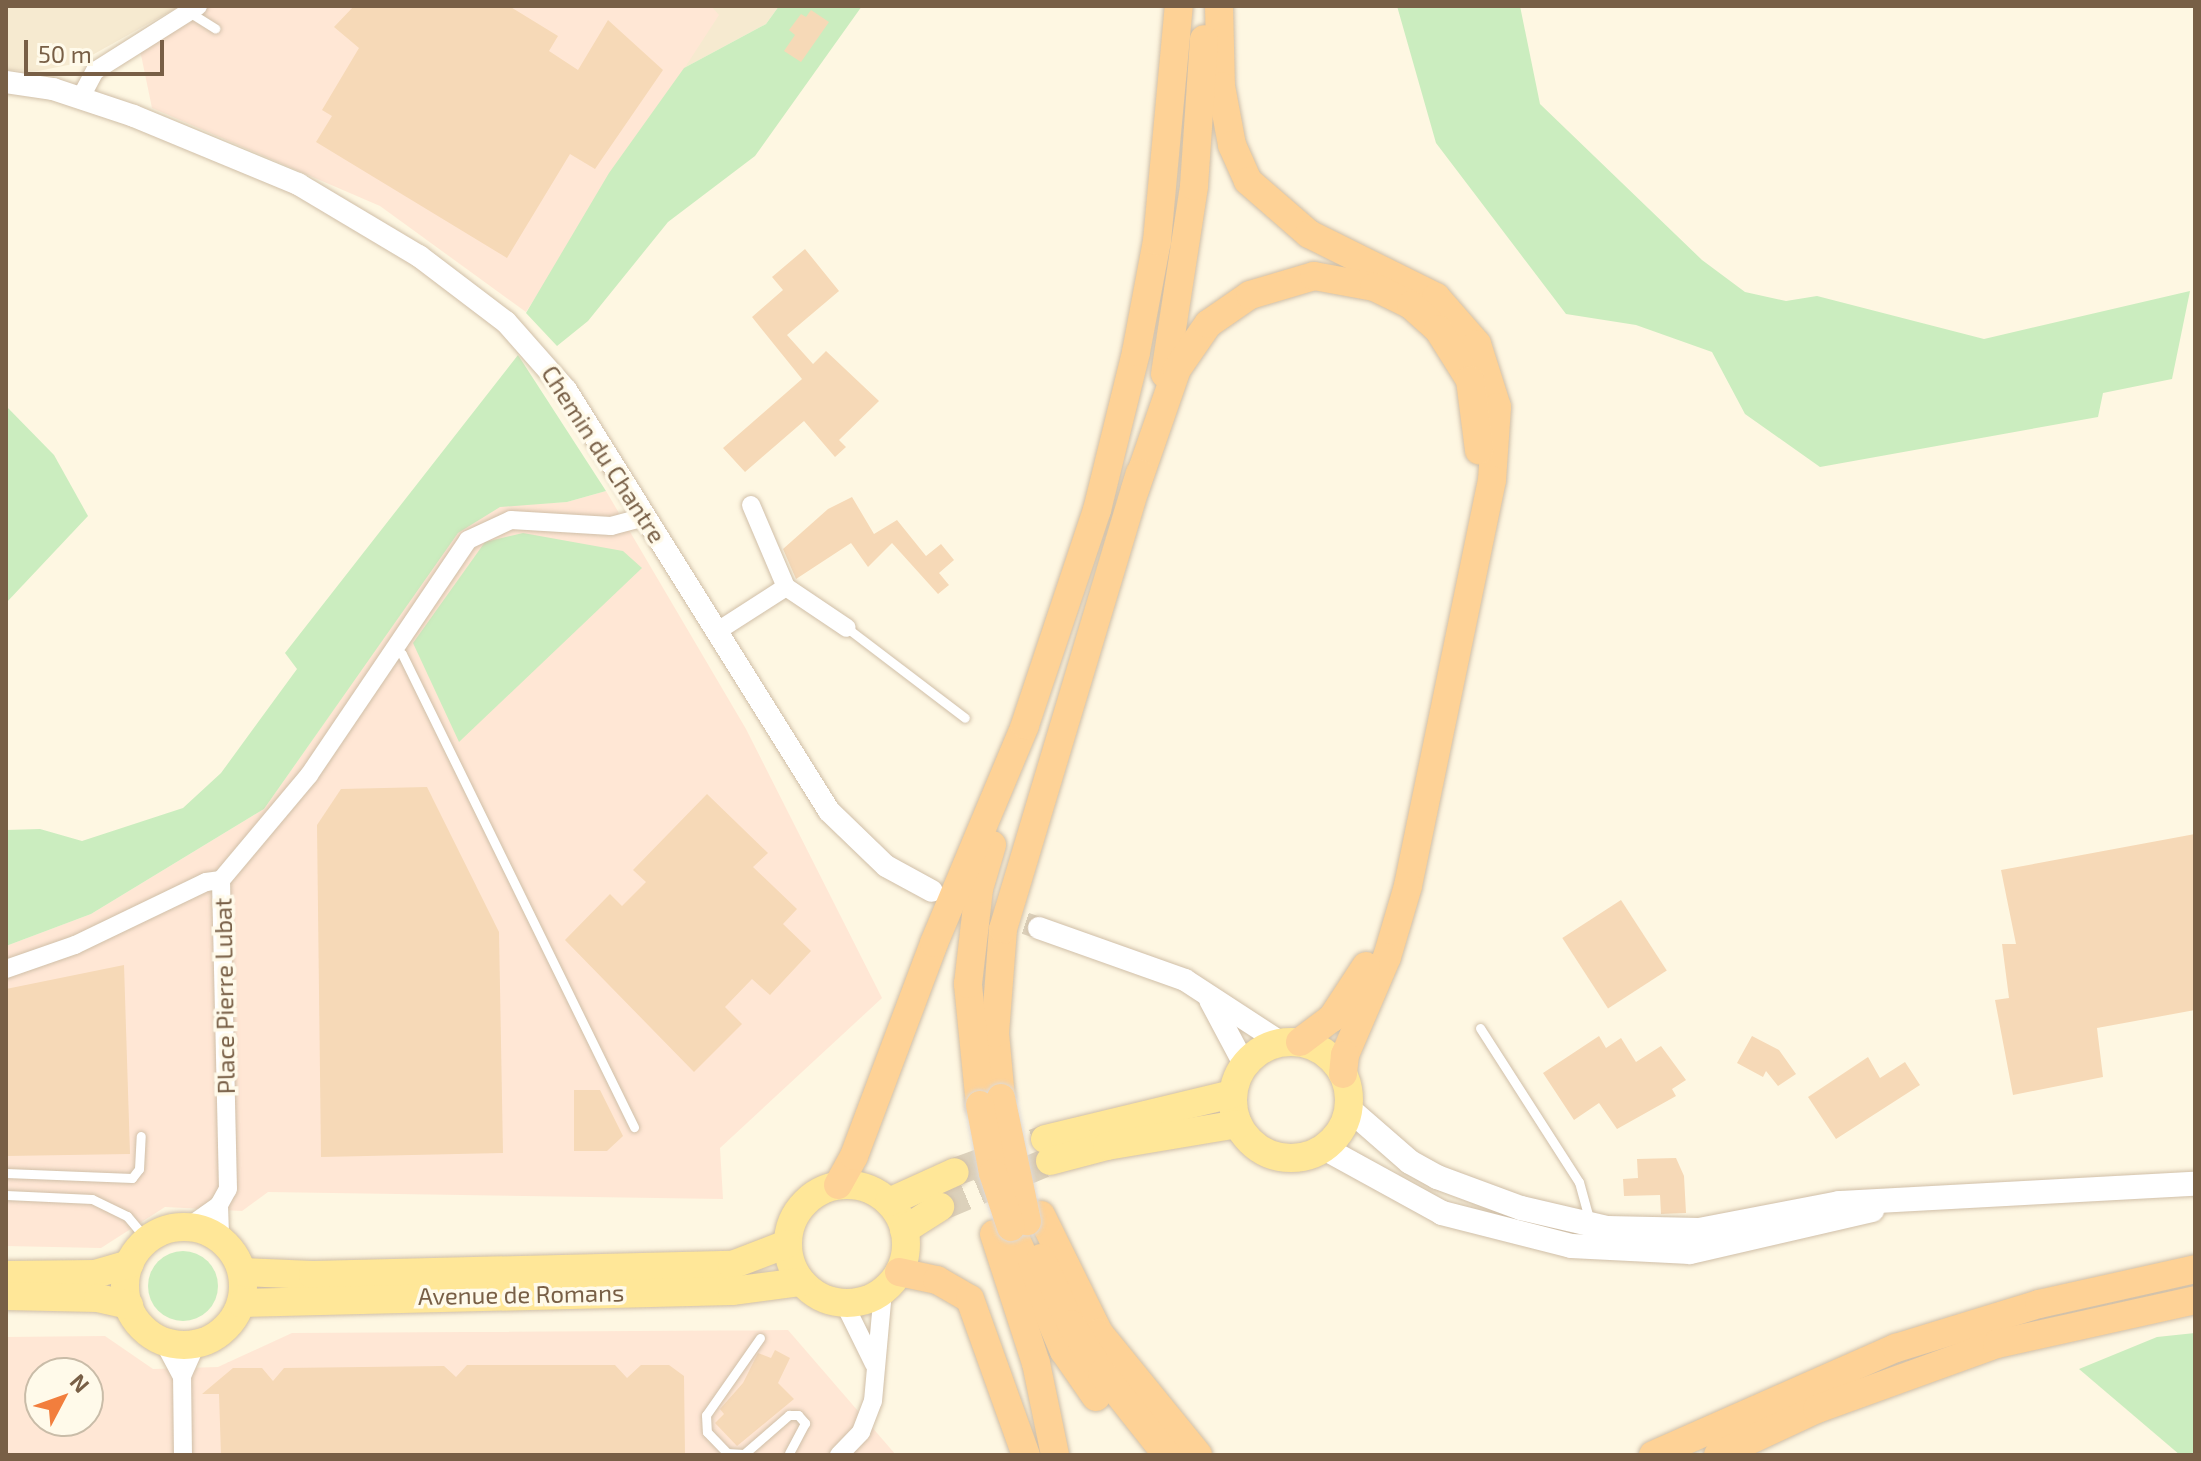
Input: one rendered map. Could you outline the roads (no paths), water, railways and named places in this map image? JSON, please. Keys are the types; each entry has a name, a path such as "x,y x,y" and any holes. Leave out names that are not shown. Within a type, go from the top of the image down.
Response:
{"highway":[{"path":"1143,1455 1064,1351 1018,1224 983,1105 972,1053 968,984 977,902 1025,725 1097,510 1136,352 1157,241 1179,6"},
{"path":"983,1105 995,1033 1003,929 1135,490 1169,355 1194,186 1207,6"},
{"path":"1219,6 1221,86 1232,145 1248,181 1274,208 1309,234 1436,297 1477,344 1497,407 1492,480 1408,886 1387,957 1345,1055 1343,1074"},
{"path":"1135,490 1187,350 1226,309 1273,285 1333,277 1374,287 1411,305 1451,345 1476,400 1480,436 1475,486 1374,948 1352,994 1290,1042"},
{"path":"838,1185 854,1156 934,943 1025,725"},
{"path":"1018,1224 1036,1363 1055,1455"},
{"path":"1018,1224 1071,1324 1167,1455"},
{"path":"1018,1224 1099,1333 1198,1455"},
{"path":"1654,1454 1896,1348 2039,1304 2195,1269"},
{"path":"891,1282 937,1280 970,1299 1026,1455"},
{"path":"1718,1455 1831,1404 1997,1344 2195,1300"}],"main road":[{"path":"1290,1042 1317,1048 1343,1074 1348,1108 1336,1137 1324,1148 1287,1158 1258,1148 1238,1124 1232,1094 1244,1064 1290,1042"},
{"path":"1232,1094 1048,1150 1107,1146 1238,1124"},
{"path":"1348,1108 1410,1162 1437,1177 1521,1208 1590,1224 1699,1230 1839,1203 2110,1192 2195,1184"},
{"path":"1324,1148 1442,1213 1526,1238 1609,1250 1690,1252 1844,1219 1905,1199"},
{"path":"889,1202 955,1172"},
{"path":"838,1185 866,1187 889,1202 904,1230 891,1282 844,1303 821,1297 801,1282 787,1244 802,1204 838,1185"},
{"path":"2110,1192 2195,1197"},
{"path":"904,1230 940,1207"},
{"path":"188,1227 220,1238 242,1272 241,1303 224,1329 197,1343 163,1341 142,1326 129,1305 130,1264 147,1240 188,1227"},
{"name":"Avenue de Romans","path":"242,1272 313,1275 732,1265 787,1244"},
{"path":"6,1275 95,1274 130,1264"},
{"name":"Avenue de Romans","path":"241,1303 732,1291 801,1282"},
{"path":"6,1296 98,1298 129,1305"}],"street":[{"path":"81,97 95,71 193,9"},
{"name":"Chemin du Chantre","path":"6,82 81,97 298,184 363,220 473,294 541,357 829,811 886,866 932,891"},
{"path":"751,505 786,587 847,628"},
{"path":"221,880 284,809 457,551 481,531 511,520 611,526 645,517"},
{"path":"716,632 786,587"},
{"name":"Place Pierre Lubat","path":"6,969 133,918 206,882 221,880 228,1189 219,1205 220,1238"},
{"path":"1039,928 1174,976 1290,1042"},
{"path":"1208,995 1244,1064"},
{"path":"188,1227 219,1205"},
{"path":"839,1455 861,1432 869,1414 874,1364 891,1282"},
{"path":"844,1303 874,1364"},
{"path":"163,1341 182,1376"},
{"path":"183,1455 182,1376 197,1343"}],"lane":[{"path":"193,9 215,28"},
{"path":"847,628 965,718"},
{"path":"393,647 402,654 634,1127"},
{"path":"1480,1028 1579,1182 1590,1224 1589,1238 1526,1238"},
{"path":"6,1173 132,1178 139,1169 141,1136"},
{"path":"6,1195 92,1199 127,1216 147,1240"},
{"path":"6,1306 59,1299"},
{"path":"760,1338 710,1408 707,1432 727,1453 744,1454 789,1415 798,1415 805,1423 789,1453"}],"tunnel":[{"path":"963,902 1039,928"},
{"path":"955,1172 1045,1139"},
{"path":"940,1207 1050,1161"}]}
